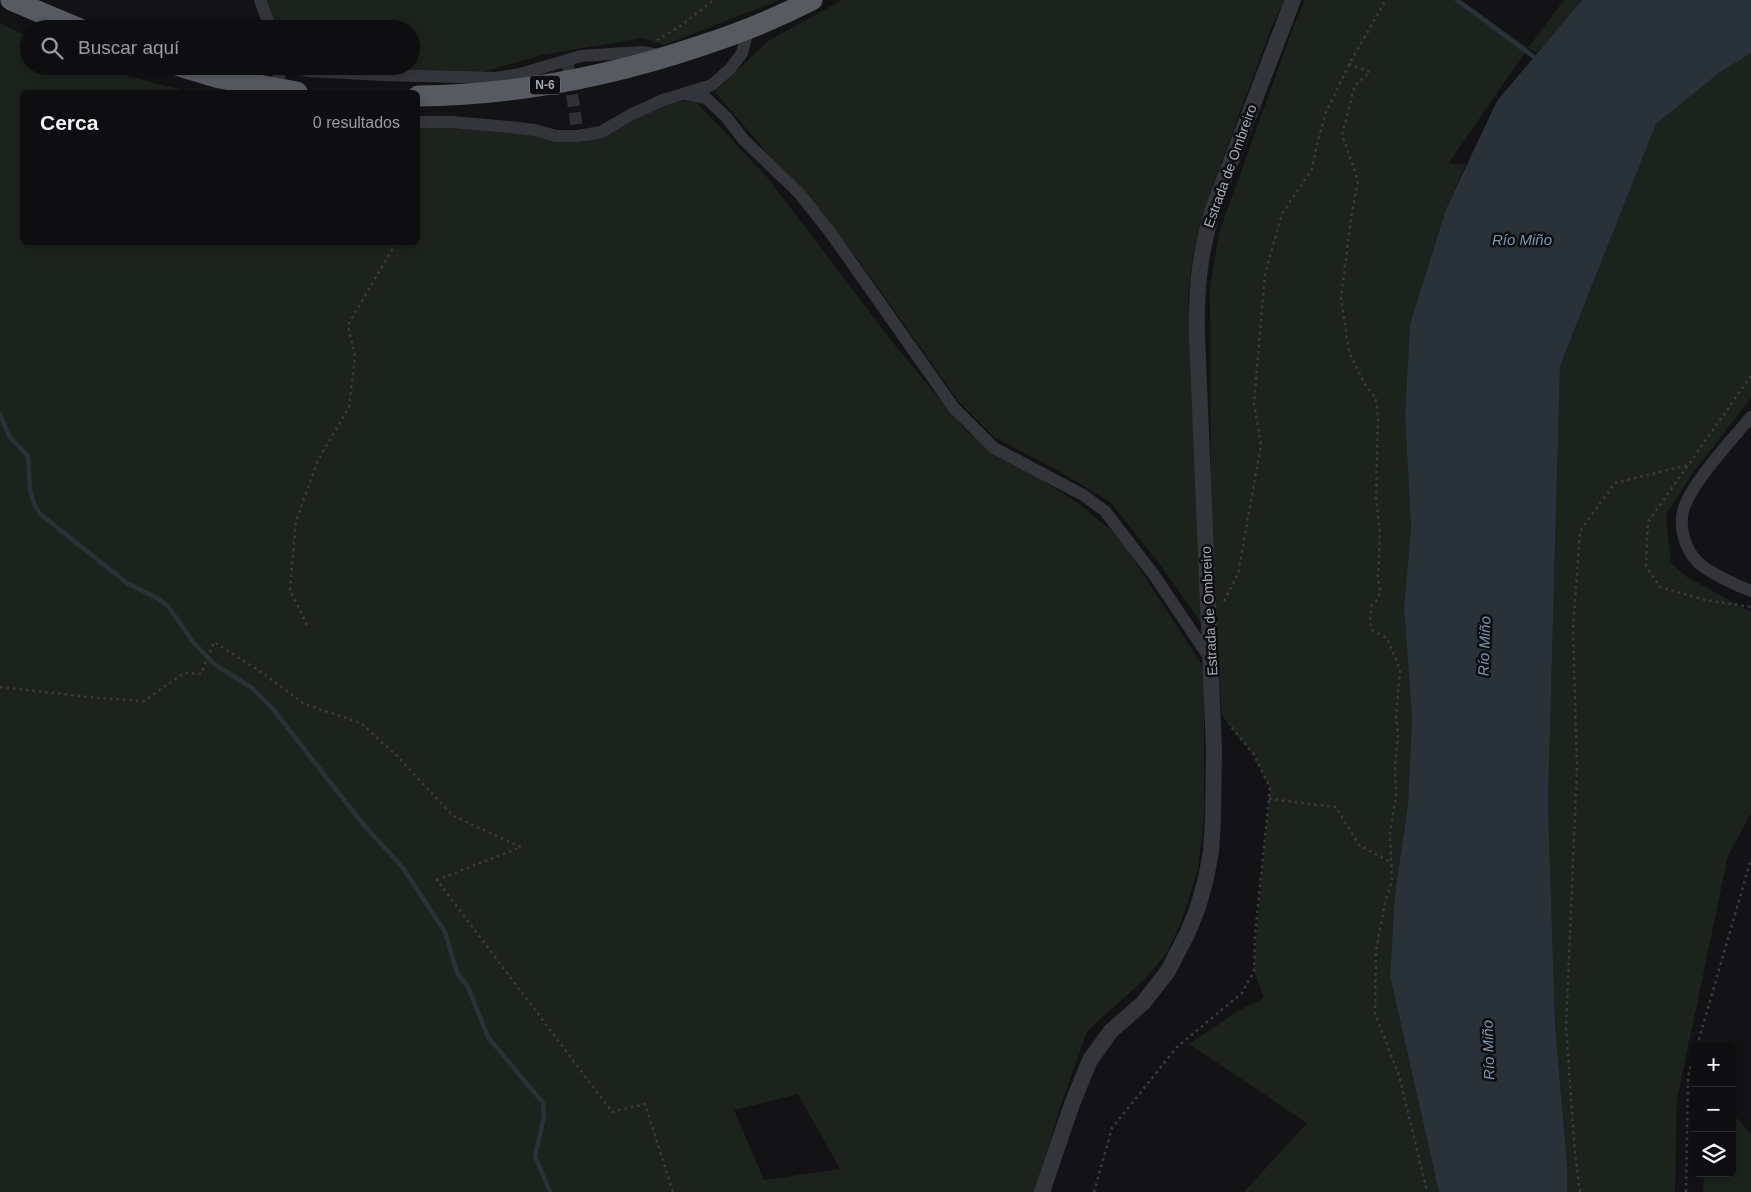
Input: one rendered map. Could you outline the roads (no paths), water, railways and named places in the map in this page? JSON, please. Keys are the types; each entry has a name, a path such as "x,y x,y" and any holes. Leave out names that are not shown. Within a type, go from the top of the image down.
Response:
{"highway":[{"path":"11,0 59,20"},
{"name":"N-6","path":"420,96 518,90 608,74 748,30 812,0"},
{"path":"209,75 286,90"}],"street":[{"path":"260,0 268,20"},
{"name":"Estrada de Ombreiro","path":"1042,1192 1075,1095 1090,1060 1111,1031 1143,1003 1168,971 1185,940 1198,907 1206,878 1213,827 1213,706 1197,335 1197,281 1205,233 1214,203 1293,0"},
{"path":"420,122 451,122 509,127 535,130 556,136 578,136 601,132 632,114 663,100 712,84 730,70 742,53 748,30"},
{"path":"416,75 496,78 520,74 581,56 642,52 669,56"},
{"path":"275,88 279,75"},
{"path":"686,94 706,98 726,117 744,140 799,193 830,232 954,408 994,448 1083,495 1105,511 1154,575 1211,660"},
{"path":"1751,417 1694,488 1683,512 1683,538 1697,562 1735,585 1751,590"}],"water":[{"name":"Río Miño","path":"1582,0 1751,0 1751,53 1719,73 1656,124 1560,366 1548,803 1555,1024 1567,1164 1567,1192 1439,1192 1390,976 1395,893 1408,805 1412,718 1404,608 1411,528 1405,414 1410,324 1446,209 1497,101"}],"waterway":[{"path":"1457,0 1534,57"},
{"path":"0,414 9,436 28,456 30,489 34,504 40,514 127,583 168,606 193,642 214,664 252,688 272,708 363,824 403,868 445,932 457,973 468,987 488,1037 543,1103 544,1117 535,1156 550,1192"}],"tunnel":[{"path":"567,59 578,136"}]}
